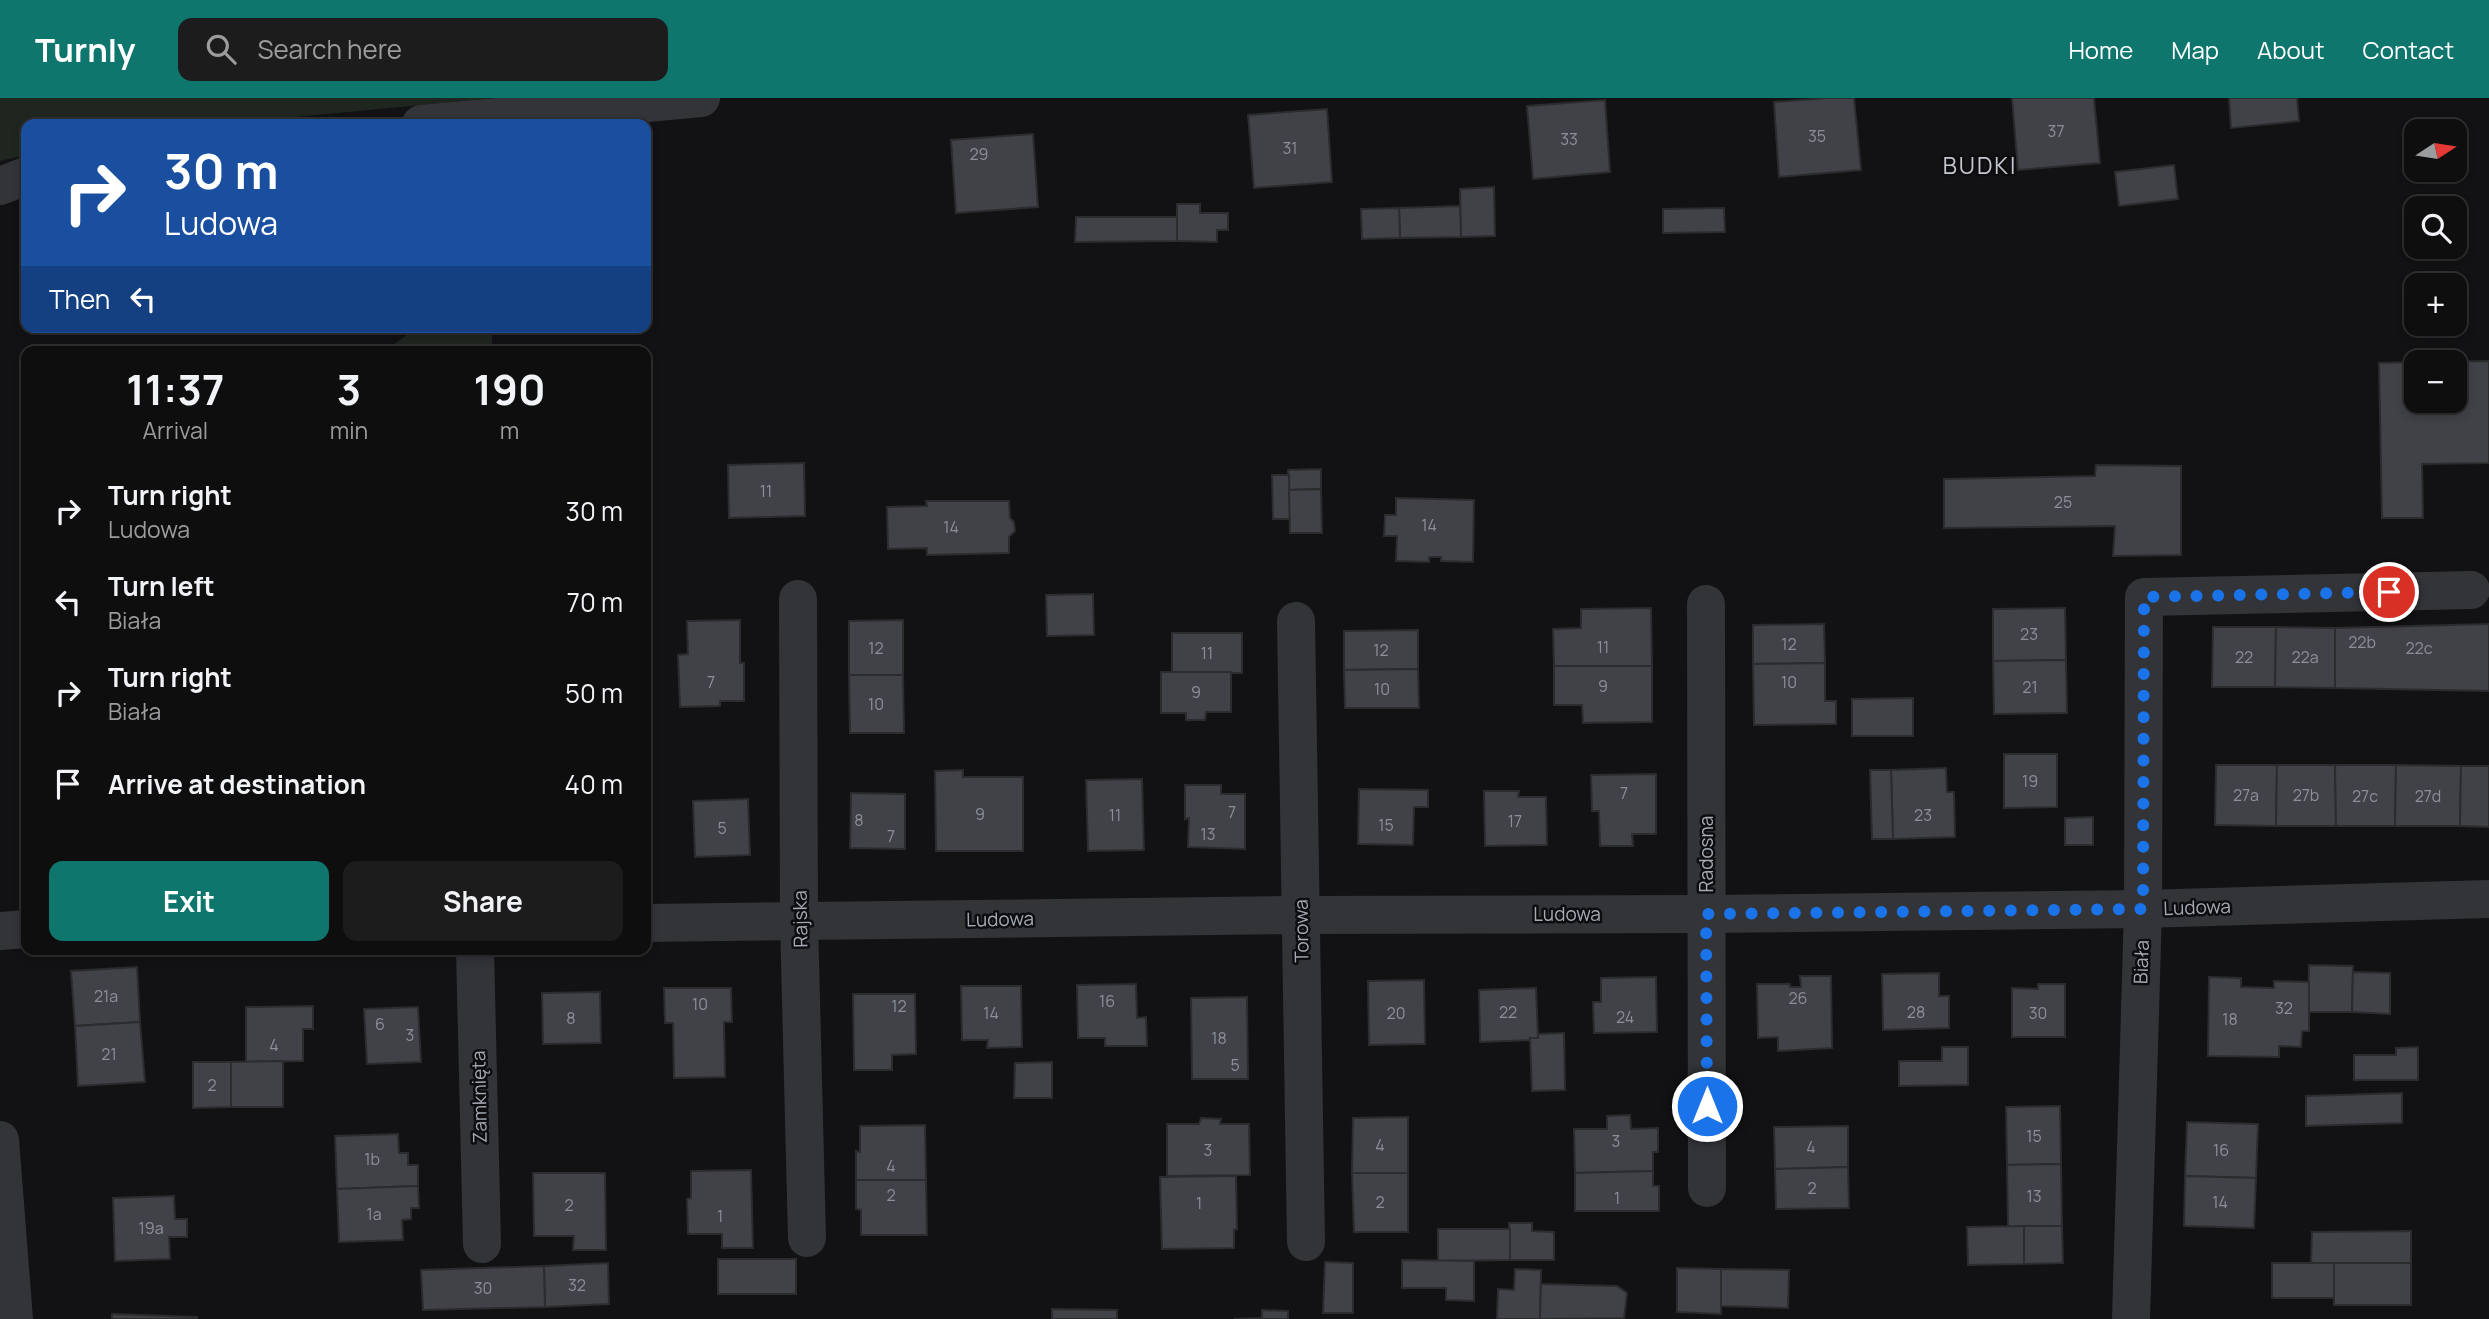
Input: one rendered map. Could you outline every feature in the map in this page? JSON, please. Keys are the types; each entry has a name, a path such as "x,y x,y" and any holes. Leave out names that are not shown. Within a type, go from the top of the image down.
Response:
{"street":[{"path":"475,119 701,98"},
{"path":"0,186 21,178"},
{"name":"Biała","path":"2131,1319 2143,909 2144,597 2472,590"},
{"name":"Rajska","path":"798,599 799,921 807,1238"},
{"name":"Radosna","path":"1706,604 1707,1188"},
{"name":"Torowa","path":"1296,621 1306,1241"},
{"name":"Ludowa","path":"651,923 2143,909 2489,899"},
{"path":"0,931 21,929"},
{"name":"Zamknięta","path":"475,955 482,1244"},
{"path":"0,1140 14,1319"}],"shaded area":[{"path":"0,98 494,98 275,119 21,119 21,156 0,161"},
{"path":"410,333 492,333 492,346 391,346"}],"building":[{"path":"1854,98 1861,170 1779,177 1774,102"},
{"path":"2012,98 2094,98 2100,163 2018,170"},
{"path":"2229,98 2297,98 2299,121 2231,128"},
{"path":"1605,100 1610,172 1533,179 1527,106"},
{"path":"1327,109 1332,182 1254,188 1248,115"},
{"path":"1033,134 1038,207 956,213 951,140"},
{"path":"2174,165 2178,199 2119,206 2115,172"},
{"path":"1494,187 1495,236 1461,237 1460,189"},
{"path":"1177,204 1200,204 1200,213 1228,213 1228,230 1217,230 1217,242 1177,241"},
{"path":"1460,206 1461,237 1400,238 1399,208"},
{"path":"1399,208 1400,238 1362,239 1361,209"},
{"path":"1724,208 1725,232 1663,233 1663,209"},
{"path":"1076,217 1177,217 1177,241 1075,242"},
{"path":"2467,361 2489,361 2489,463 2422,464 2423,518 2382,518 2379,363 2404,362 2404,413 2467,413"},
{"path":"804,463 805,516 729,518 728,465"},
{"path":"2096,465 2181,466 2181,555 2113,556 2115,526 1944,528 1944,479 2095,476"},
{"path":"1321,469 1321,489 1289,490 1288,470"},
{"path":"1272,475 1289,475 1290,519 1273,519"},
{"path":"1321,489 1322,533 1290,533 1289,490"},
{"path":"1396,498 1474,500 1473,562 1441,561 1441,557 1429,557 1429,562 1396,561 1397,536 1384,536 1385,515 1396,515"},
{"path":"926,501 1009,501 1010,518 1014,522 1015,531 1009,537 1009,553 927,555 927,548 888,549 887,507 927,506"},
{"path":"1093,594 1094,635 1047,636 1046,595"},
{"path":"1651,608 1652,666 1554,666 1553,629 1581,628 1581,609"},
{"path":"2065,608 2066,660 1993,661 1993,609"},
{"path":"740,620 740,663 744,663 744,701 720,701 720,706 680,707 678,655 688,654 687,621"},
{"path":"903,620 903,675 849,675 849,621"},
{"path":"1824,624 1825,663 1753,664 1753,625"},
{"path":"2489,624 2489,691 2335,688 2335,628"},
{"path":"2213,627 2276,627 2275,687 2212,687"},
{"path":"2276,627 2335,628 2335,688 2275,687"},
{"path":"1418,630 1418,669 1344,670 1344,631"},
{"path":"1172,633 1242,633 1242,673 1172,673"},
{"path":"2066,660 2067,713 1994,714 1993,661"},
{"path":"1825,663 1825,701 1836,701 1836,724 1754,725 1753,664"},
{"path":"1554,666 1652,666 1652,722 1583,723 1582,705 1554,705"},
{"path":"1418,669 1419,708 1345,708 1344,670"},
{"path":"1161,672 1231,672 1231,712 1206,712 1205,720 1186,720 1186,713 1161,713"},
{"path":"849,675 903,675 904,733 850,733"},
{"path":"1913,698 1913,736 1852,736 1852,699"},
{"path":"2004,754 2057,754 2057,807 2004,808"},
{"path":"2216,765 2277,765 2276,826 2215,825"},
{"path":"2277,765 2335,765 2336,826 2276,826"},
{"path":"2335,765 2396,765 2395,826 2336,826"},
{"path":"2396,765 2461,766 2460,826 2395,826"},
{"path":"2461,766 2489,766 2489,827 2460,826"},
{"path":"1946,768 1947,792 1954,792 1955,837 1893,839 1891,770"},
{"path":"963,770 963,777 1023,777 1023,851 936,851 935,771"},
{"path":"1870,770 1891,770 1893,839 1872,839"},
{"path":"1656,774 1656,834 1632,834 1633,846 1600,846 1599,811 1592,811 1591,775"},
{"path":"1142,779 1144,850 1088,851 1086,780"},
{"path":"1185,785 1221,785 1221,794 1245,794 1245,849 1188,847 1189,818 1185,819"},
{"path":"1359,789 1428,790 1428,807 1414,807 1413,845 1358,844"},
{"path":"1484,791 1519,791 1518,797 1546,797 1547,845 1485,846"},
{"path":"851,793 905,794 905,849 850,848"},
{"path":"748,799 750,855 695,857 693,801"},
{"path":"2093,817 2093,845 2065,845 2065,818"},
{"path":"2309,965 2353,966 2352,1012 2308,1012"},
{"path":"137,967 140,1022 75,1026 71,971"},
{"path":"2353,972 2390,973 2390,1014 2352,1012"},
{"path":"1939,973 1939,996 1949,996 1949,1028 1883,1030 1882,974"},
{"path":"1800,976 1831,976 1832,1048 1778,1051 1778,1037 1758,1038 1757,984 1790,984 1790,987 1801,987"},
{"path":"1656,977 1657,1032 1594,1033 1593,1002 1601,1002 1601,978"},
{"path":"2209,977 2241,978 2241,987 2274,988 2274,981 2309,982 2309,1031 2302,1031 2301,1047 2279,1046 2279,1057 2208,1056"},
{"path":"1424,980 1425,1044 1369,1045 1368,981"},
{"path":"1136,984 1137,1018 1146,1017 1147,1046 1105,1046 1105,1038 1078,1038 1077,985"},
{"path":"2038,984 2065,984 2065,1037 2012,1037 2012,988 2038,989"},
{"path":"961,986 1021,986 1022,1047 987,1048 988,1040 962,1040"},
{"path":"664,988 731,988 732,1022 724,1022 725,1077 674,1078 673,1023 665,1023"},
{"path":"1536,988 1538,1038 1480,1042 1479,990"},
{"path":"600,992 601,1043 543,1044 542,993"},
{"path":"853,994 915,994 916,1054 892,1055 892,1070 854,1070"},
{"path":"1247,997 1248,1079 1192,1079 1191,998"},
{"path":"313,1006 313,1029 303,1029 303,1061 246,1062 246,1007"},
{"path":"418,1007 421,1062 367,1064 364,1009"},
{"path":"140,1022 145,1082 78,1086 75,1026"},
{"path":"1564,1033 1565,1090 1532,1091 1530,1038 1538,1038 1538,1034"},
{"path":"1942,1047 1968,1047 1968,1085 1899,1086 1899,1061 1942,1061"},
{"path":"2418,1047 2418,1080 2354,1080 2354,1055 2396,1055 2396,1048"},
{"path":"283,1061 283,1107 231,1107 231,1062"},
{"path":"193,1062 231,1062 231,1107 193,1108"},
{"path":"1052,1062 1052,1098 1014,1098 1015,1063"},
{"path":"2402,1093 2402,1123 2306,1126 2306,1096"},
{"path":"2060,1106 2061,1164 2007,1165 2006,1107"},
{"path":"1630,1115 1631,1129 1658,1128 1658,1152 1653,1152 1653,1171 1575,1173 1574,1129 1607,1129 1607,1116"},
{"path":"1408,1117 1408,1173 1352,1173 1353,1118"},
{"path":"1201,1118 1221,1119 1220,1124 1249,1124 1250,1175 1167,1176 1167,1124 1199,1124"},
{"path":"2187,1122 2258,1124 2256,1178 2185,1176"},
{"path":"925,1125 926,1180 856,1180 856,1151 860,1152 860,1126"},
{"path":"1848,1126 1848,1167 1775,1169 1774,1127"},
{"path":"398,1134 399,1153 408,1153 408,1165 418,1165 418,1186 337,1189 335,1136"},
{"path":"2061,1164 2062,1226 2008,1227 2007,1165"},
{"path":"1848,1167 1849,1208 1776,1209 1775,1169"},
{"path":"751,1170 753,1248 722,1248 722,1234 688,1234 687,1199 691,1198 691,1171"},
{"path":"1653,1171 1653,1186 1659,1186 1659,1211 1575,1211 1575,1173"},
{"path":"533,1173 605,1173 606,1250 573,1250 574,1236 534,1236"},
{"path":"1352,1173 1408,1173 1408,1232 1354,1232"},
{"path":"1236,1176 1237,1229 1234,1230 1234,1248 1162,1249 1160,1177"},
{"path":"2185,1176 2256,1178 2254,1228 2184,1226"},
{"path":"856,1180 926,1180 927,1235 861,1235 861,1210 856,1209"},
{"path":"418,1186 419,1208 411,1208 411,1219 402,1220 403,1240 339,1242 337,1189"},
{"path":"174,1196 175,1219 187,1219 187,1237 169,1237 170,1259 115,1261 113,1198"},
{"path":"1509,1223 1532,1223 1532,1231 1554,1232 1554,1260 1510,1260"},
{"path":"2024,1226 2062,1226 2063,1263 2024,1264"},
{"path":"2024,1226 2024,1264 1968,1265 1967,1227"},
{"path":"1438,1229 1510,1229 1510,1260 1438,1261"},
{"path":"2411,1231 2411,1263 2311,1263 2312,1232"},
{"path":"718,1259 796,1259 796,1294 718,1294"},
{"path":"1402,1260 1474,1261 1474,1301 1446,1300 1446,1288 1402,1288"},
{"path":"1325,1262 1353,1263 1353,1313 1323,1313"},
{"path":"608,1263 609,1304 545,1307 544,1266"},
{"path":"2272,1263 2334,1263 2334,1298 2272,1298"},
{"path":"2334,1263 2411,1263 2411,1305 2334,1305"},
{"path":"544,1266 545,1307 423,1310 421,1270"},
{"path":"1677,1268 1721,1269 1721,1314 1677,1312"},
{"path":"1515,1269 1541,1270 1540,1319 1497,1319 1498,1289 1514,1290"},
{"path":"1721,1269 1789,1270 1788,1308 1721,1306"},
{"path":"1541,1284 1617,1286 1627,1293 1624,1318 1540,1319"},
{"path":"1052,1309 1117,1310 1117,1319 1052,1319"},
{"path":"1262,1310 1288,1311 1288,1319 1234,1319 1262,1318"},
{"path":"112,1314 197,1317 197,1319 112,1319"}],"district":[{"name":"BUDKI","path":"1980,166"}],"route":[{"path":"1707,1106 1706,914 2143,909 2144,597 2389,592"}]}
